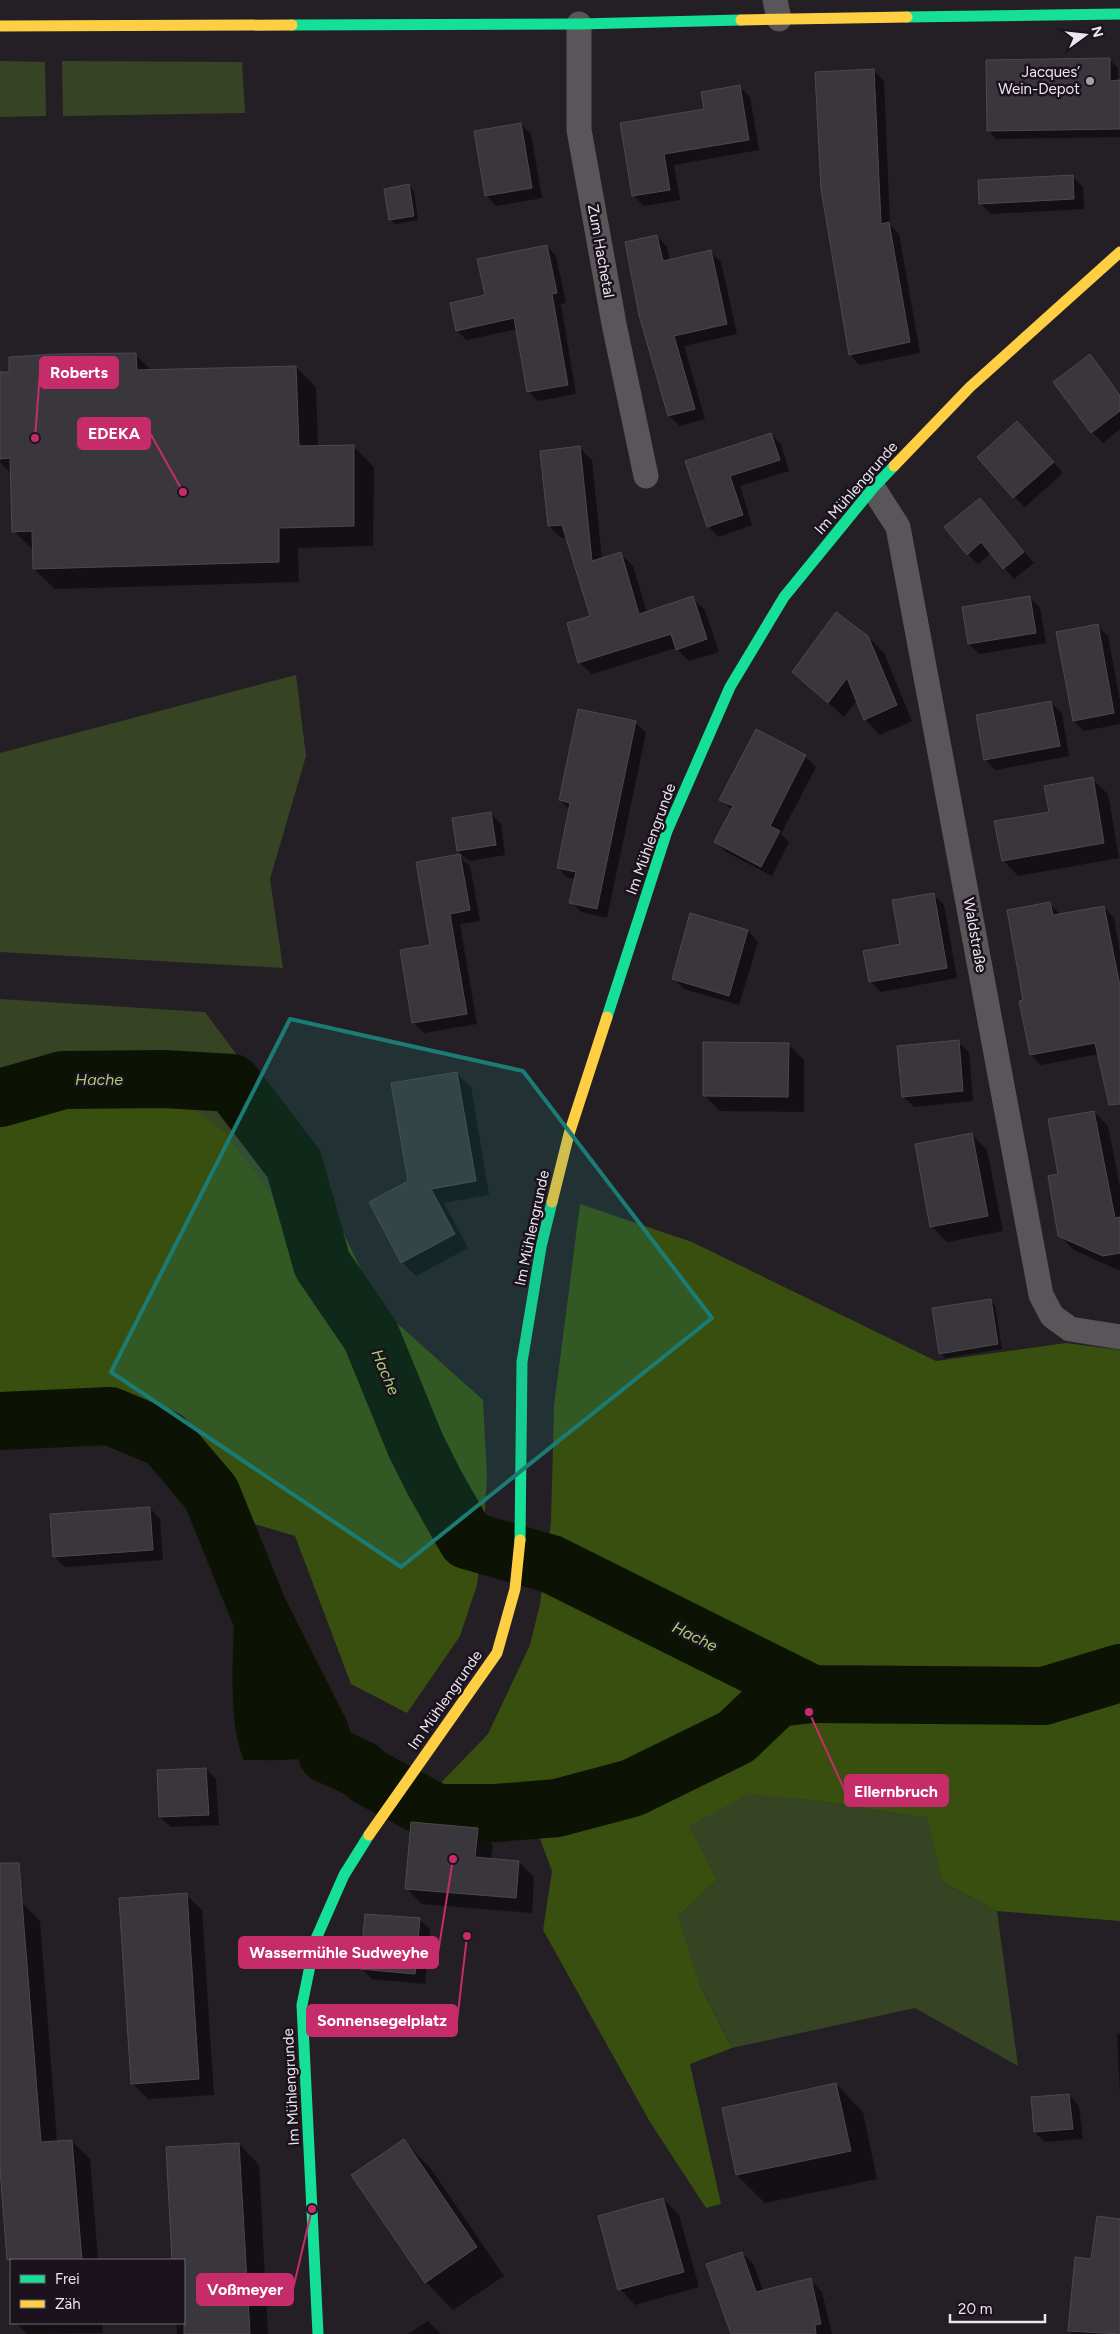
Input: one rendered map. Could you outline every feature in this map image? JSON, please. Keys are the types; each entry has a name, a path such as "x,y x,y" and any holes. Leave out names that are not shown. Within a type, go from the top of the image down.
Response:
{"main road":[{"path":"0,26 579,24 777,9 1120,14"},
{"name":"Im Mühlengrunde","path":"318,2334 302,2004 315,1941 344,1875 389,1803 456,1714 497,1653 515,1589 521,1527 522,1362 541,1247 569,1134 667,831 730,687 784,598 872,488 970,387 1120,252"}],"street":[{"name":"Zum Hachetal","path":"579,24 579,130 614,324 646,476"},
{"name":"Waldstraße","path":"872,488 898,527 1041,1295 1052,1316 1070,1329 1120,1337"}],"highlighted area":[{"path":"290,1019 523,1071 712,1318 401,1567 111,1372"}],"green space":[{"path":"0,61 45,62 46,116 0,117"},
{"path":"62,61 242,62 245,113 63,116"},
{"path":"296,675 306,756 270,879 283,968 0,952 0,753"},
{"path":"0,999 205,1012 297,1136 282,1210 226,1133 65,1088 0,1106"},
{"path":"162,1087 226,1133 282,1209 297,1136 379,1307 483,1400 487,1477 484,1527 477,1585 460,1636 407,1713 351,1684 295,1536 238,1519 159,1417 86,1401 0,1424 0,1106 65,1088"},
{"path":"580,1204 692,1242 936,1361 1066,1343 1120,1350 1120,1921 997,1911 942,1882 928,1818 819,1801 749,1794 689,1826 717,1880 678,1916 701,1987 732,2048 690,2064 721,2204 706,2208 650,2122 543,1930 552,1871 534,1823 519,1796 452,1800 432,1792 488,1734 530,1645 540,1604 551,1522 554,1406"},
{"path":"749,1793 819,1801 929,1818 942,1882 997,1911 1018,2066 915,2008 732,2048 701,1987 678,1916 717,1880 688,1826"}],"shaded area":[{"path":"272,1608 308,1662 337,1714 341,1746 306,1758 244,1760 235,1726 233,1707 234,1610"}],"building":[{"path":"1110,58 1110,81 1120,80 1120,129 987,131 986,60"},
{"path":"874,69 881,224 889,222 910,342 849,355 821,189 815,72"},
{"path":"740,85 749,140 664,154 670,190 632,196 620,123 704,109 701,92"},
{"path":"521,123 532,188 485,196 474,131"},
{"path":"1073,175 1074,199 979,204 978,180"},
{"path":"409,184 414,216 389,220 384,189"},
{"path":"657,235 663,261 711,250 727,324 674,336 695,409 668,416 639,315 625,242"},
{"path":"547,245 557,293 552,294 568,385 527,392 514,318 456,331 450,303 485,295 477,259"},
{"path":"136,353 137,370 296,366 299,446 354,445 354,526 279,528 279,562 33,569 32,531 12,532 10,458 0,459 0,372 9,372 9,357 56,354"},
{"path":"1090,354 1120,395 1120,411 1091,433 1053,382"},
{"path":"1017,421 1054,462 1013,498 977,457"},
{"path":"771,433 780,460 730,476 743,515 707,527 685,461"},
{"path":"580,446 592,561 621,552 639,614 693,596 707,639 676,650 671,634 578,663 567,623 590,616 562,525 548,526 540,451"},
{"path":"980,498 1024,552 1003,569 981,542 967,555 944,527"},
{"path":"1030,596 1036,633 968,644 962,607"},
{"path":"836,612 868,636 897,705 864,720 847,678 828,703 792,672"},
{"path":"1098,624 1114,713 1073,721 1056,632"},
{"path":"1051,701 1060,746 984,760 976,715"},
{"path":"578,709 636,721 597,909 569,903 576,872 557,868 570,803 559,800"},
{"path":"756,729 806,755 770,826 780,831 761,867 714,842 733,806 719,800"},
{"path":"1093,777 1104,843 1002,861 994,821 1049,812 1044,786"},
{"path":"491,812 496,845 457,851 452,818"},
{"path":"460,854 470,910 450,914 467,1014 412,1023 400,950 430,945 416,862"},
{"path":"934,893 947,968 869,982 863,951 900,944 892,900"},
{"path":"1050,902 1053,915 1104,906 1120,986 1120,1104 1109,1105 1095,1043 1030,1055 1019,1001 1023,1000 1007,910"},
{"path":"690,913 748,930 729,996 672,979"},
{"path":"959,1040 963,1091 902,1097 897,1046"},
{"path":"703,1042 789,1043 788,1097 703,1096"},
{"path":"457,1072 476,1181 431,1189 455,1234 401,1263 369,1202 408,1181 391,1083"},
{"path":"1094,1111 1115,1218 1120,1217 1120,1253 1103,1256 1058,1236 1048,1176 1058,1174 1048,1119"},
{"path":"972,1133 988,1216 930,1227 915,1144"},
{"path":"991,1299 998,1344 939,1354 932,1308"},
{"path":"150,1507 153,1550 53,1557 50,1514"},
{"path":"206,1768 209,1815 159,1817 157,1770"},
{"path":"411,1822 478,1828 475,1857 519,1861 516,1898 405,1889"},
{"path":"0,1863 19,1863 41,2142 72,2140 82,2259 7,2260 0,2169"},
{"path":"187,1893 199,2079 131,2084 119,1898"},
{"path":"365,1914 420,1918 415,1974 360,1969"},
{"path":"836,2083 851,2151 736,2175 722,2108"},
{"path":"1069,2094 1073,2129 1034,2132 1031,2097"},
{"path":"404,2139 477,2247 425,2283 351,2175"},
{"path":"239,2143 250,2334 184,2334 185,2259 172,2259 166,2147"},
{"path":"663,2198 684,2272 618,2290 598,2216"},
{"path":"1097,2216 1120,2219 1120,2334 1068,2331 1075,2257 1091,2259"},
{"path":"742,2252 756,2292 811,2278 821,2324 815,2325 816,2334 731,2334 706,2264"}],"waterway":[{"name":"Hache","path":"0,1098 63,1080 164,1079 232,1083 294,1164 322,1264 371,1336 416,1446 467,1540 551,1564 812,1694 1044,1696 1120,1673"},
{"name":"Hache","path":"0,1421 110,1416 165,1439 211,1493 258,1609 320,1732 327,1754 360,1769 369,1777 437,1813 496,1813 557,1808 632,1788 736,1737 777,1698 812,1694"}],"traffic: fast":[{"path":"907,17 1120,14"},
{"path":"292,25 579,24 741,20"},
{"path":"607,1017 667,831 730,687 784,597 873,488 894,466"},
{"path":"520,1540 522,1362 541,1247 552,1202"},
{"path":"318,2334 302,2005 315,1941 344,1875 369,1835"}],"traffic: slow":[{"path":"741,20 907,17"},
{"path":"0,26 292,25"},
{"path":"894,466 970,387 1120,252"},
{"path":"552,1202 569,1134 607,1017"},
{"path":"369,1835 497,1653 515,1589 520,1540"}],"place":[{"name":"Jacques’ Wein-Depot","path":"1090,81"},
{"name":"Roberts","path":"35,438"},
{"name":"EDEKA","path":"183,492"},
{"name":"Ellernbruch","path":"809,1712"},
{"name":"Wassermühle Sudweyhe","path":"453,1859"},
{"name":"Sonnensegelplatz","path":"467,1936"},
{"name":"Voßmeyer","path":"312,2209"}]}
